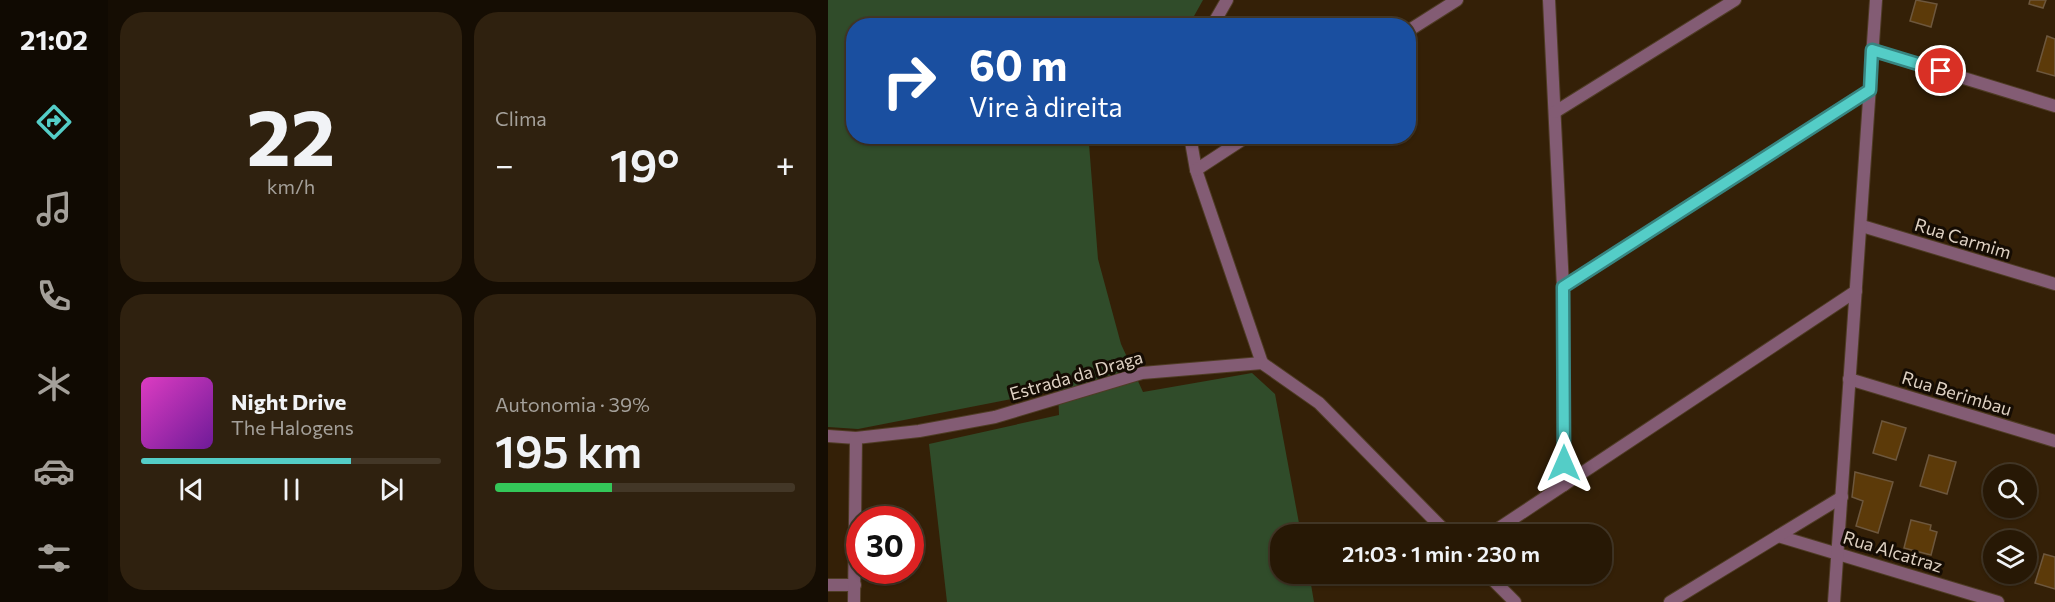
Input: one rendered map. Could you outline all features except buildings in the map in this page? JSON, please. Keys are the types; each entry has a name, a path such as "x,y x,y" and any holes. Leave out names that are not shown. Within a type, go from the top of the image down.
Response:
{"street":[{"path":"1217,18 1227,0"},
{"path":"1416,27 1457,0"},
{"path":"1550,0 1563,287 1564,485"},
{"path":"1555,112 1735,0"},
{"path":"1834,602 1876,0"},
{"path":"1872,50 2055,106"},
{"path":"1563,287 1870,90"},
{"path":"1192,144 1197,170 1262,363 1319,403 1438,524"},
{"path":"1197,170 1236,144"},
{"name":"Rua Carmim","path":"1862,226 2055,284"},
{"path":"1505,524 1856,291"},
{"name":"Estrada da Draga","path":"828,436 856,438 919,431 995,417 1142,373 1262,363"},
{"name":"Rua Berimbau","path":"1849,379 2055,441"},
{"path":"854,602 856,438"},
{"path":"1670,602 1842,497"},
{"name":"Rua Alcatraz","path":"1778,536 1998,602"},
{"path":"1497,584 1515,602"},
{"path":"828,585 855,585"}],"green space":[{"path":"828,0 1203,0 1193,18 846,18 846,144 1089,144 1098,259 1121,344 1143,392 1252,373 1275,394 1299,524 1270,524 1270,584 1311,584 1314,602 947,602 929,444 1059,415 1058,390 858,429 828,427"}],"route":[{"path":"1564,463 1563,287 1870,90 1872,50 1941,71"}]}
